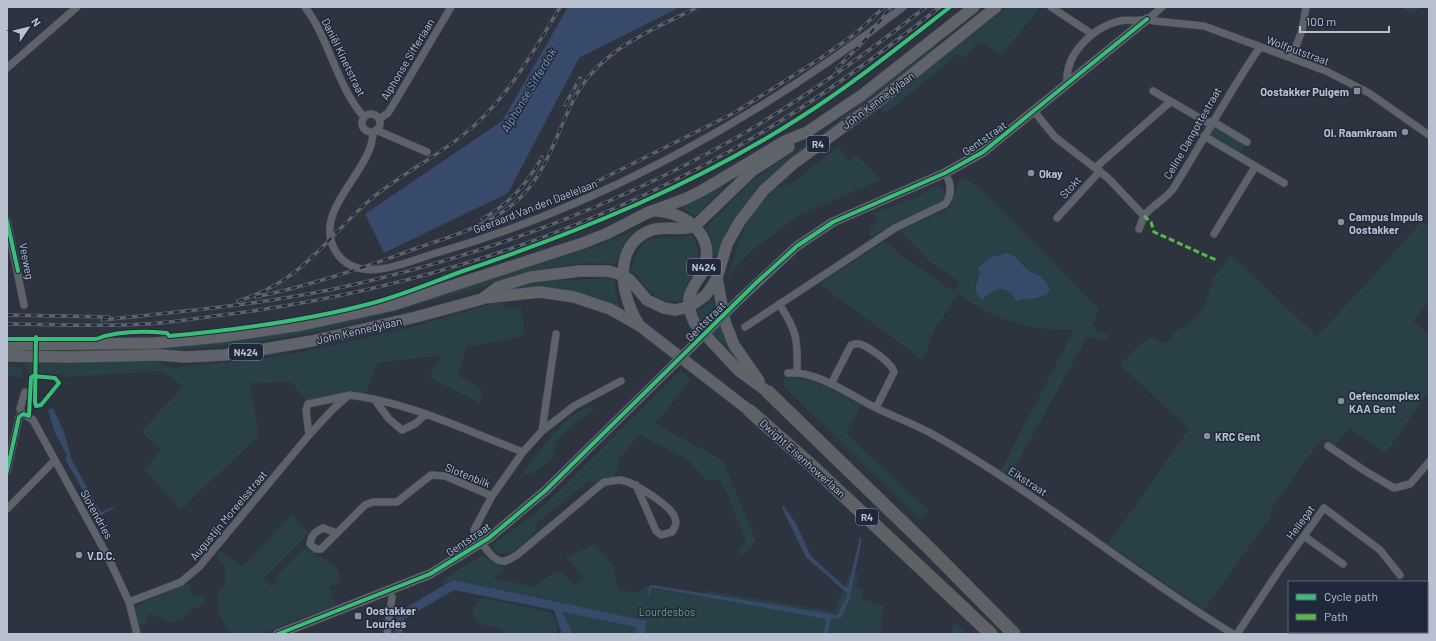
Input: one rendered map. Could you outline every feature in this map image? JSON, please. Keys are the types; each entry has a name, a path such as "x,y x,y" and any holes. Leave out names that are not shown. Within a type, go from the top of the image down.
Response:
{"highway":[{"name":"John Kennedylaan","path":"7,345 156,343 220,337 330,320 393,305 583,243 608,233 642,215 655,211 703,190 785,141 807,132 862,95 974,7"},
{"name":"John Kennedylaan","path":"7,356 77,357 160,355 185,357 224,355 319,340 416,317 482,299 498,287 531,277 580,271 608,271 622,275 630,280 647,300 655,305 675,310 689,307 705,296 717,278 728,244 740,221 764,190 793,164 880,100 996,7"},
{"name":"R4","path":"695,226 752,171 788,148 807,132"},
{"path":"655,211 680,216 695,226"},
{"name":"Dwight Eisenhowerlaan","path":"640,326 628,306 622,275 628,252 638,238 654,229 687,229 695,226"},
{"name":"N424","path":"689,307 691,292 703,270 707,252 702,237 695,226"},
{"name":"John Kennedylaan","path":"717,278 725,322 734,346 768,392"},
{"name":"Dwight Eisenhowerlaan","path":"482,299 524,292 555,293 597,304 640,326 750,411 811,465 991,634"},
{"path":"689,307 691,317 701,331 739,371 768,392"},
{"name":"Dwight Eisenhowerlaan","path":"768,392 929,548 1014,634"}],"street":[{"path":"7,68 77,7"},
{"name":"Daniël Kinetstraat","path":"305,7 321,34 358,110 364,116"},
{"name":"Alphonse Sifferlaan","path":"379,119 388,113 451,7"},
{"name":"Geeraard Van den Daelelaan","path":"375,131 368,150 334,210 329,231 333,245 340,257 355,267 367,270 395,265 471,243 546,216 603,192 756,109 903,7"},
{"path":"1051,7 1092,34"},
{"name":"Gentstraat","path":"292,634 391,594 430,574 481,542 545,491 740,299 797,246 833,222 945,173 983,152 1162,7"},
{"path":"1292,58 1302,30 1306,7"},
{"path":"1067,84 1066,74 1070,65 1079,48 1092,34 1105,26 1119,22 1147,19"},
{"name":"Wolfputstraat","path":"1147,19 1204,26 1326,71 1369,93 1429,135"},
{"name":"Celine Dangottestraat","path":"1144,216 1148,210 1171,191 1231,90 1260,47"},
{"path":"1153,91 1170,102 1247,142"},
{"name":"Stokt","path":"1056,218 1097,169 1170,102"},
{"path":"1033,110 1055,136 1097,169 1144,216 1139,229"},
{"path":"375,131 380,125 379,119 372,114 364,116 362,122 363,128 368,132 375,131 427,152"},
{"path":"1204,136 1284,183"},
{"path":"1214,234 1255,167"},
{"path":"745,327 895,228 945,204 949,199 951,191 945,173"},
{"name":"Veeweg","path":"7,220 24,305"},
{"path":"779,304 795,331 797,340 797,372"},
{"path":"542,431 556,334"},
{"path":"831,384 851,345 858,343 864,346 887,362 893,368 894,372 876,408"},
{"name":"Eikstraat","path":"788,373 797,372 831,384 876,408 933,434 954,446 1068,520 1141,572 1233,634"},
{"name":"Gentstraat","path":"481,542 474,530 492,496 523,452 542,431 558,417 574,406 621,381"},
{"path":"7,471 19,417 23,414 20,409 25,392"},
{"path":"309,435 306,410 308,404 349,395 374,399 425,415 523,452"},
{"name":"Augustijn Moreelsstraat","path":"129,602 181,582 199,567 309,435 333,409 349,395"},
{"path":"374,399 390,419 402,430 415,424 425,415"},
{"name":"Slotendries","path":"23,414 33,420 108,557 129,602 137,634"},
{"path":"1328,446 1365,471 1394,488 1410,484 1428,463"},
{"path":"7,509 55,460"},
{"name":"Slotenbilk","path":"337,533 364,505 373,502 397,502 431,475 436,474 445,476 492,496"},
{"path":"481,542 493,557 499,561 505,561 517,555 604,482 620,480 636,485 669,508 675,517 676,526 672,532 661,535 656,531 636,485"},
{"name":"Hellegat","path":"1237,634 1280,569 1324,508 1380,550 1400,575"},
{"path":"1304,536 1343,564"},
{"path":"387,634 391,594"},
{"name":"Gentstraat","path":"278,634 391,594"}],"green space":[{"path":"1007,7 1040,7 1002,55 981,42 962,58 958,54 889,111 882,112 878,106"},
{"path":"1400,7 1420,7 1414,15"},
{"path":"936,44 939,47 783,165 760,185 734,219 717,255 714,255 712,239 706,227 752,180 820,135"},
{"path":"1216,126 1246,143 1240,153 1210,136"},
{"path":"839,146 848,160 857,155 880,180 796,217 749,253 728,276 741,236 753,213 775,188 791,184"},
{"path":"963,177 976,185 1099,309 1093,325 1097,331 1109,335 1106,341 1087,337 1009,478 1000,472 1074,330 1045,329 1016,323 993,315 958,294 934,331 923,360 819,284 885,241 896,251 954,292 959,282 929,261 900,231 950,208 959,181","holes":["1026,269 1035,274 1043,297 1019,300 1008,291 998,289 988,294 975,285 980,273"]},
{"path":"732,178 696,216 679,207"},
{"path":"937,185 941,187 946,194 942,202 870,237 871,226 876,224 877,220 874,214 870,214 915,198"},
{"path":"1422,221 1429,227 1429,300 1413,322 1429,334 1429,391 1385,454 1349,428 1334,447 1322,438 1271,509 1271,516 1204,610 1108,544 1189,429 1120,365 1141,343 1153,336 1156,340 1165,343 1171,340 1172,333 1186,326 1200,312 1206,302 1213,279 1231,255 1317,336 1359,292"},
{"path":"635,230 624,243 616,264 585,263 534,270 471,290 330,329 245,344 163,351 7,353 7,348 154,346 430,299 596,246"},
{"path":"692,235 697,245 697,261 695,269 684,292 682,301 664,300 658,297 652,293 631,271 635,256 647,241 654,238"},
{"path":"606,278 615,280 616,296 620,307 582,293 542,288 515,288 549,281"},
{"path":"715,296 720,325 733,352 732,353 701,321 696,311 708,304"},
{"path":"501,301 506,310 521,307 525,336 467,347 458,375 482,390 480,404 429,377 442,355 377,363 367,392 345,392 305,401 292,382 250,383 259,436 181,509 144,470 161,450 141,432 183,386 162,371 65,377 61,374 33,373 30,376 24,364 11,360 99,362 157,359 157,362 171,368 261,359 327,347 408,328"},
{"path":"7,366 21,368 25,379 7,375"},
{"path":"681,370 691,379 656,423 723,461 756,541 743,555 738,551 746,541 727,493 720,480 707,480 688,460 639,435 619,459 618,468 613,477 603,478 596,482 589,481 536,524 537,531 515,550 503,554 498,553 493,548 493,544 533,515 550,500"},
{"path":"792,377 817,382 861,405 846,433 929,511 919,519 784,386 784,379"},
{"path":"590,407 594,410 565,432 556,444 553,459 532,474 526,474 519,479 550,437 570,418 580,411"},
{"path":"291,515 309,533 264,578 272,586 276,581 278,574 302,550 307,549 316,552 315,555 333,564 340,576 341,582 329,587 336,605 260,634 230,634 219,614 217,594 225,583 225,566 216,556 221,551 242,567"},
{"name":"Lourdesbos","path":"594,544 613,565 618,589 635,593 652,585 704,594 708,591 834,611 850,572 858,575 856,587 863,588 862,599 884,606 880,634 645,634 647,621 453,580 445,585 442,580 482,555 505,569 494,578 533,587 558,570 575,585 583,577 566,557"},
{"path":"188,583 191,587 191,596 203,595 206,598 205,603 188,612 184,619 170,623 150,613 146,625 139,626 134,610 144,602"},
{"path":"483,598 553,613 557,624 557,634 502,634 503,629 478,624 475,620 473,610 476,603"},
{"path":"561,612 637,627 635,634 573,634"},
{"path":"954,621 967,634 950,634"}],"water":[{"name":"Alphonse Sifferdok","path":"568,7 680,7 579,58 508,193 384,253 365,214 502,121"},
{"path":"1007,253 1016,258 1031,272 1042,278 1050,290 1048,293 1041,297 1019,300 1017,302 1009,292 1001,289 992,292 982,300 976,291 980,273 978,268 989,258"},
{"path":"53,408 64,432 71,458 99,510 102,512 112,507 114,508 98,517 65,459 67,455 56,435 48,410"},
{"path":"784,506 795,522 811,556 845,587 848,587 860,537 862,538 849,601 841,618 831,619 828,634 824,634 826,619 652,587 647,601 649,587 652,585 837,615 848,594 806,557 782,508"},
{"path":"453,580 647,621 645,634 635,634 636,627 562,612 573,634 562,634 554,610 454,590 404,619 402,634 394,634 397,613"}],"railway":[{"path":"238,301 260,293 279,283 296,271 371,199 452,143 479,121 493,107 518,76 560,7"},
{"path":"256,297 337,276 473,228 499,215 511,206 531,186 551,151 573,101 584,83 596,68 627,44 698,7"},
{"path":"483,230 582,189 734,113 818,60 855,34 884,7"},
{"path":"837,68 865,40 891,7"},
{"path":"102,320 259,302 321,292 453,258 552,224 600,205 648,183 741,135 836,74 926,7"},
{"path":"7,324 127,325 188,320 287,306 430,274 500,252 569,227 637,198 702,166 766,130 811,101 940,7"},
{"path":"565,105 580,78"},
{"path":"482,219 509,200 524,184 542,157"},
{"path":"7,315 109,317"}],"marked path":[{"path":"1144,216 1151,222 1154,232 1216,260"}],"cycle path":[{"path":"7,339 96,339 113,334 131,332 167,333 169,336 218,331 314,317 374,303 400,295 594,223 679,185 720,164 761,142 801,117 877,64 950,7"},
{"path":"278,634 430,574 489,538 545,491 756,283 797,246 833,222 945,173 983,152 1147,19"},
{"path":"7,221 18,271"},
{"path":"7,471 19,417 23,414 29,416 31,378 33,376 55,378 59,383 41,405 36,406 35,402 36,337"}],"place":[{"name":"Oostakker Puigem","path":"1357,91"},
{"name":"Oi. Raamkraam","path":"1405,132"},
{"name":"Okay","path":"1031,173"},
{"name":"Campus Impuls Oostakker","path":"1341,222"},
{"name":"Oefencomplex KAA Gent","path":"1341,401"},
{"name":"KRC Gent","path":"1207,436"},
{"name":"V.D.C.","path":"79,555"},
{"name":"Oostakker Lourdes","path":"358,616"}]}
